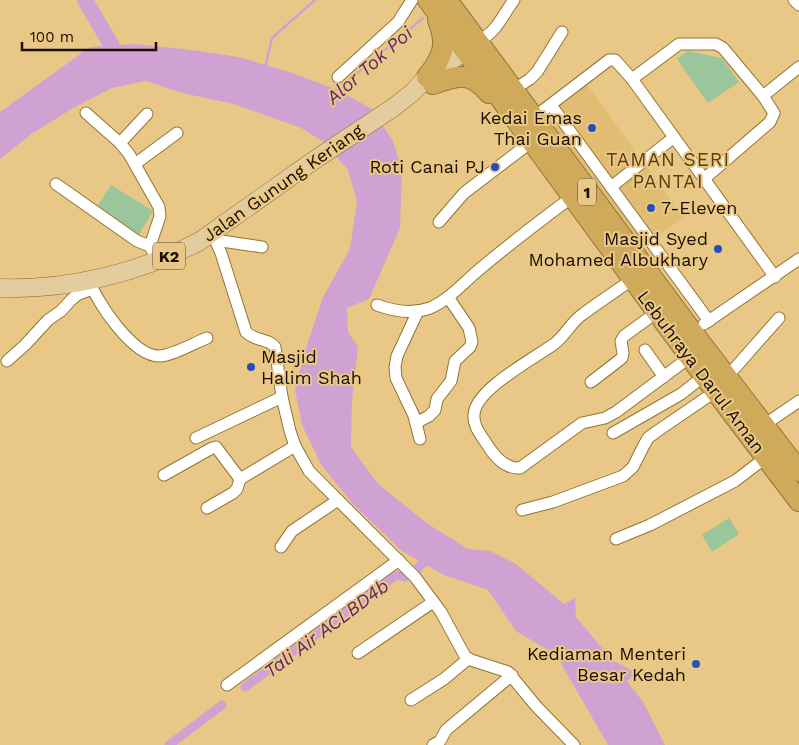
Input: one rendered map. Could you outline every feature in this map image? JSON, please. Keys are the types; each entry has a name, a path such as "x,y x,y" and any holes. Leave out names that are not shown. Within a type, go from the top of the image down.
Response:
{"highway":[{"name":"Lebuhraya Darul Aman","path":"436,2 474,50 513,90 701,327 716,381 766,458 799,500"},
{"path":"430,80 441,56 444,36 436,2"},
{"name":"Lebuhraya Darul Aman","path":"474,50 507,110 690,357 764,425 799,471"},
{"path":"430,80 460,76 471,78 480,83 507,110"}],"main road":[{"name":"Jalan Gunung Keriang","path":"0,288 91,285 153,253 185,249 213,236 313,161 394,107 474,50"}],"street":[{"path":"338,77 398,22 412,0"},
{"path":"474,50 496,28 514,0"},
{"path":"794,0 799,5"},
{"path":"513,90 537,72 562,32"},
{"path":"632,79 679,44 712,43 723,48 763,96 774,113 770,122 704,179"},
{"path":"534,118 612,59 632,79 775,277"},
{"path":"763,96 799,67"},
{"path":"552,105 611,187 701,327 799,259"},
{"path":"56,184 153,253 160,211 135,164 120,143 86,113"},
{"path":"120,143 147,114"},
{"path":"135,164 177,133"},
{"path":"611,187 673,138"},
{"path":"439,222 464,193 531,142"},
{"path":"377,305 387,309 418,310 431,307 448,297 480,268 572,197"},
{"path":"213,236 262,247"},
{"path":"213,236 246,332 253,338 269,342 275,347 282,396 295,446 309,471 415,577 441,612 468,659 512,675 536,706 574,745"},
{"path":"632,279 577,318 557,342 517,368 487,392 475,407 474,419 477,430 491,450 504,465 514,469 520,468 582,423 610,416 690,357"},
{"path":"7,361 48,320 91,285 110,318 140,349 159,356 206,338"},
{"path":"416,423 429,416 434,410 437,399 451,381 455,361 470,347 472,342 469,328 448,297"},
{"path":"418,310 397,356 395,367 400,389 416,423 420,439"},
{"path":"591,382 622,358 621,341 627,334 657,312"},
{"path":"522,510 562,499 623,476 633,467 643,447 656,432 716,381 779,318"},
{"path":"645,350 664,377"},
{"path":"613,433 681,394 716,381"},
{"path":"196,438 282,396"},
{"path":"764,425 799,401"},
{"path":"207,508 233,493 240,479 295,446"},
{"path":"164,475 216,447 240,479"},
{"path":"616,539 650,525 735,481 766,458"},
{"path":"281,546 292,531 338,500"},
{"path":"227,685 399,560"},
{"path":"358,653 433,602"},
{"path":"411,700 444,679 468,659"},
{"path":"433,745 440,741 446,730 512,675"}],"shaded area":[{"path":"135,44 239,57 289,72 338,90 372,109 393,141 402,170 400,228 369,299 347,308 348,332 358,347 352,401 351,447 378,484 428,524 468,549 490,551 516,564 564,604 575,598 576,617 612,660 637,673 627,681 643,702 665,745 608,745 556,655 516,631 488,590 444,575 402,551 353,504 322,466 302,425 295,390 303,357 323,297 350,249 357,201 348,170 324,142 301,128 234,104 182,93 146,81 112,88 73,108 30,135 0,159 0,112 90,47"},
{"path":"580,75 683,217 643,247 539,104"}],"green space":[{"path":"687,51 722,58 739,82 708,103 677,59"},
{"path":"111,185 153,211 136,239 93,213"},
{"path":"729,518 739,534 712,552 702,535"}],"waterway":[{"path":"85,0 112,46 112,67"},
{"path":"265,68 272,38 315,0"},
{"name":"Alor Tok Poi","path":"336,91 423,18"},
{"name":"Tali Air ACLBD4b","path":"417,570 421,564 432,559"},
{"name":"Tali Air ACLBD4b","path":"245,687 395,576 405,577 409,575"},
{"name":"Tali Air ACLBD4b","path":"169,745 222,705"}],"place":[{"name":"Kedai Emas Thai Guan","path":"592,128"},
{"name":"Roti Canai PJ","path":"495,167"},
{"name":"7-Eleven","path":"651,208"},
{"name":"Masjid Syed Mohamed Albukhary","path":"718,249"},
{"name":"Masjid Halim Shah","path":"251,367"},
{"name":"Kediaman Menteri Besar Kedah","path":"696,664"}],"district":[{"name":"TAMAN SERI PANTAI","path":"668,170"}]}
